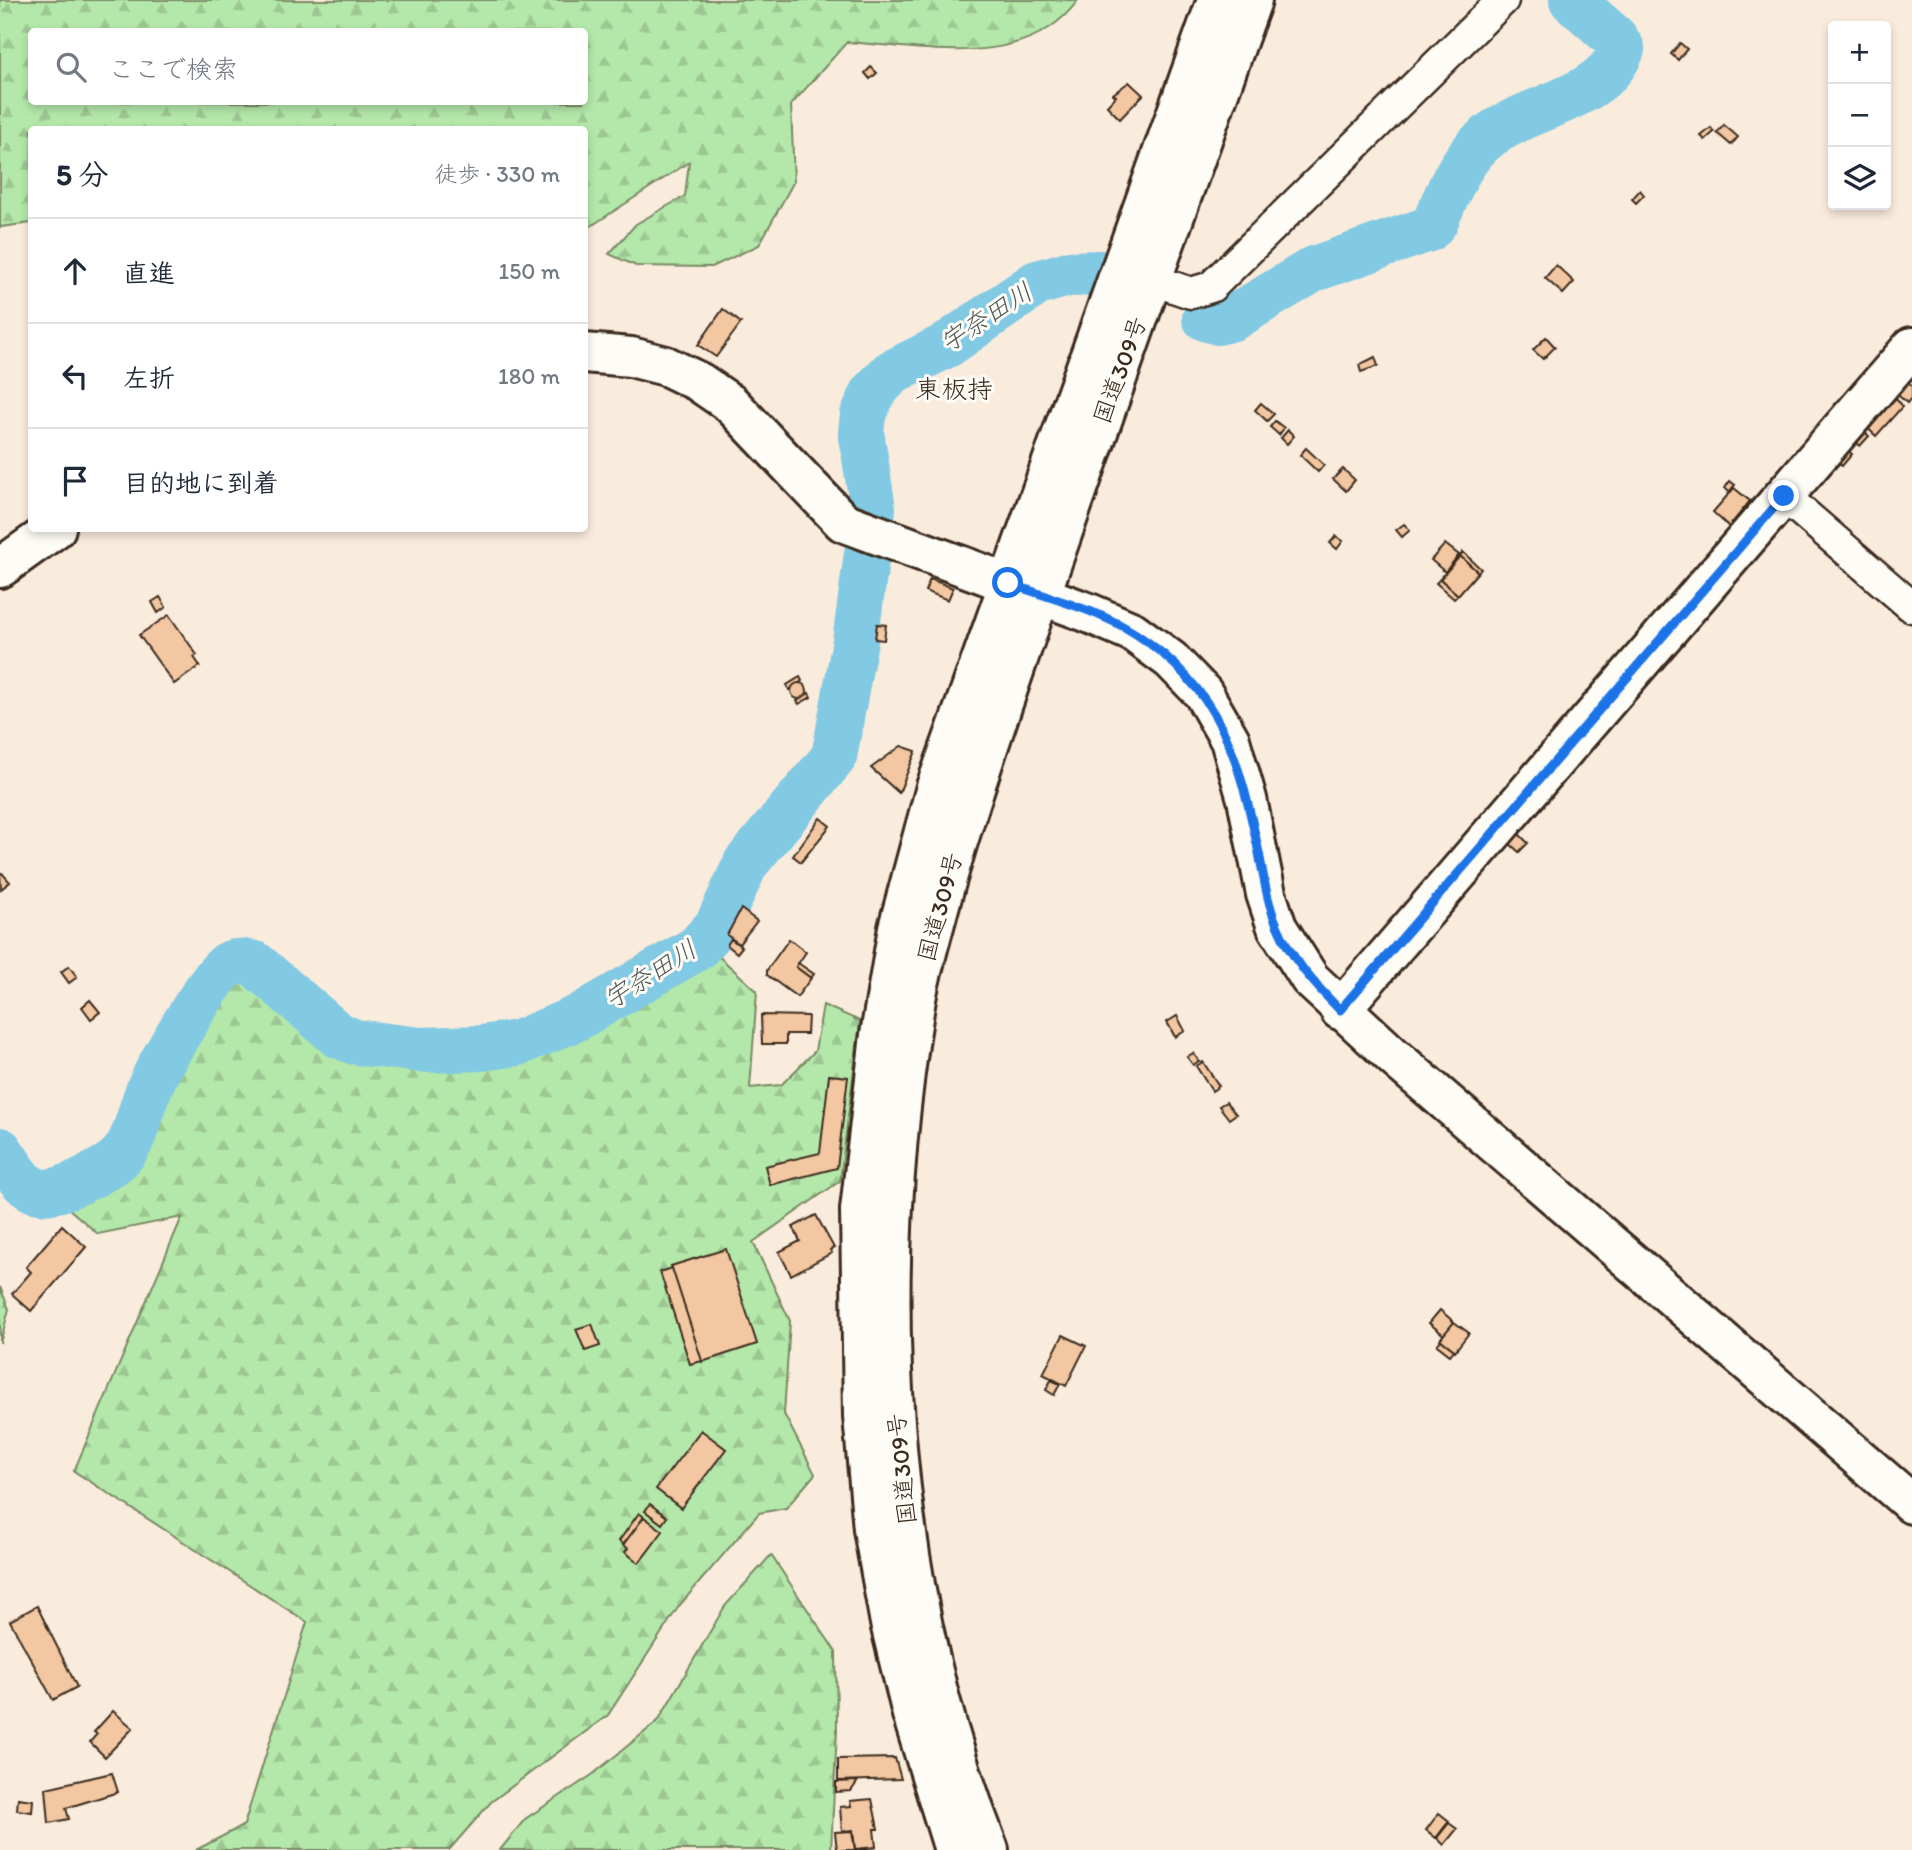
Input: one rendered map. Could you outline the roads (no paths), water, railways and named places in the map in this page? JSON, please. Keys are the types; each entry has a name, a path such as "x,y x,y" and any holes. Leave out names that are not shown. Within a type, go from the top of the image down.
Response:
{"main road":[{"name":"国道309号","path":"954,1850 912,1714 890,1623 873,1529 863,1416 860,1210 870,1104 898,928 936,787 1024,589 1136,274 1217,0"},
{"name":"国道309号","path":"1136,274 1252,0"},
{"path":"1340,1010 1912,347"},
{"path":"588,353 631,357 666,366 699,382 732,404 843,522 895,539 1133,632 1171,660 1203,693 1221,722 1239,767 1266,894 1278,927 1310,979 1340,1010 1912,1504"},
{"path":"0,568 50,532"},
{"name":"国道309号","path":"989,1850 928,1653 915,1586 897,1429 891,1339 892,1217 899,1123 915,1002 1024,589"}],"street":[{"path":"1136,274 1191,293 1211,287 1503,0"},
{"path":"1784,496 1912,607"}],"waterway":[{"name":"宇奈田川","path":"1205,318 1218,322 1233,318 1314,269 1429,229 1470,154 1489,136 1523,117 1582,91 1599,80 1613,66 1622,49 1615,38 1572,0"},
{"name":"宇奈田川","path":"0,1150 22,1181 38,1191 47,1192 74,1184 120,1157 130,1142 154,1077 172,1044 217,976 232,963 255,964 338,1035 355,1042 421,1050 481,1048 518,1043 577,1018 697,948 717,926 746,863 834,757 856,635 873,509 861,432 863,415 874,391 891,373 947,345 1037,283 1068,274 1101,273"}],"district":[{"name":"東板持","path":"954,389"}]}
